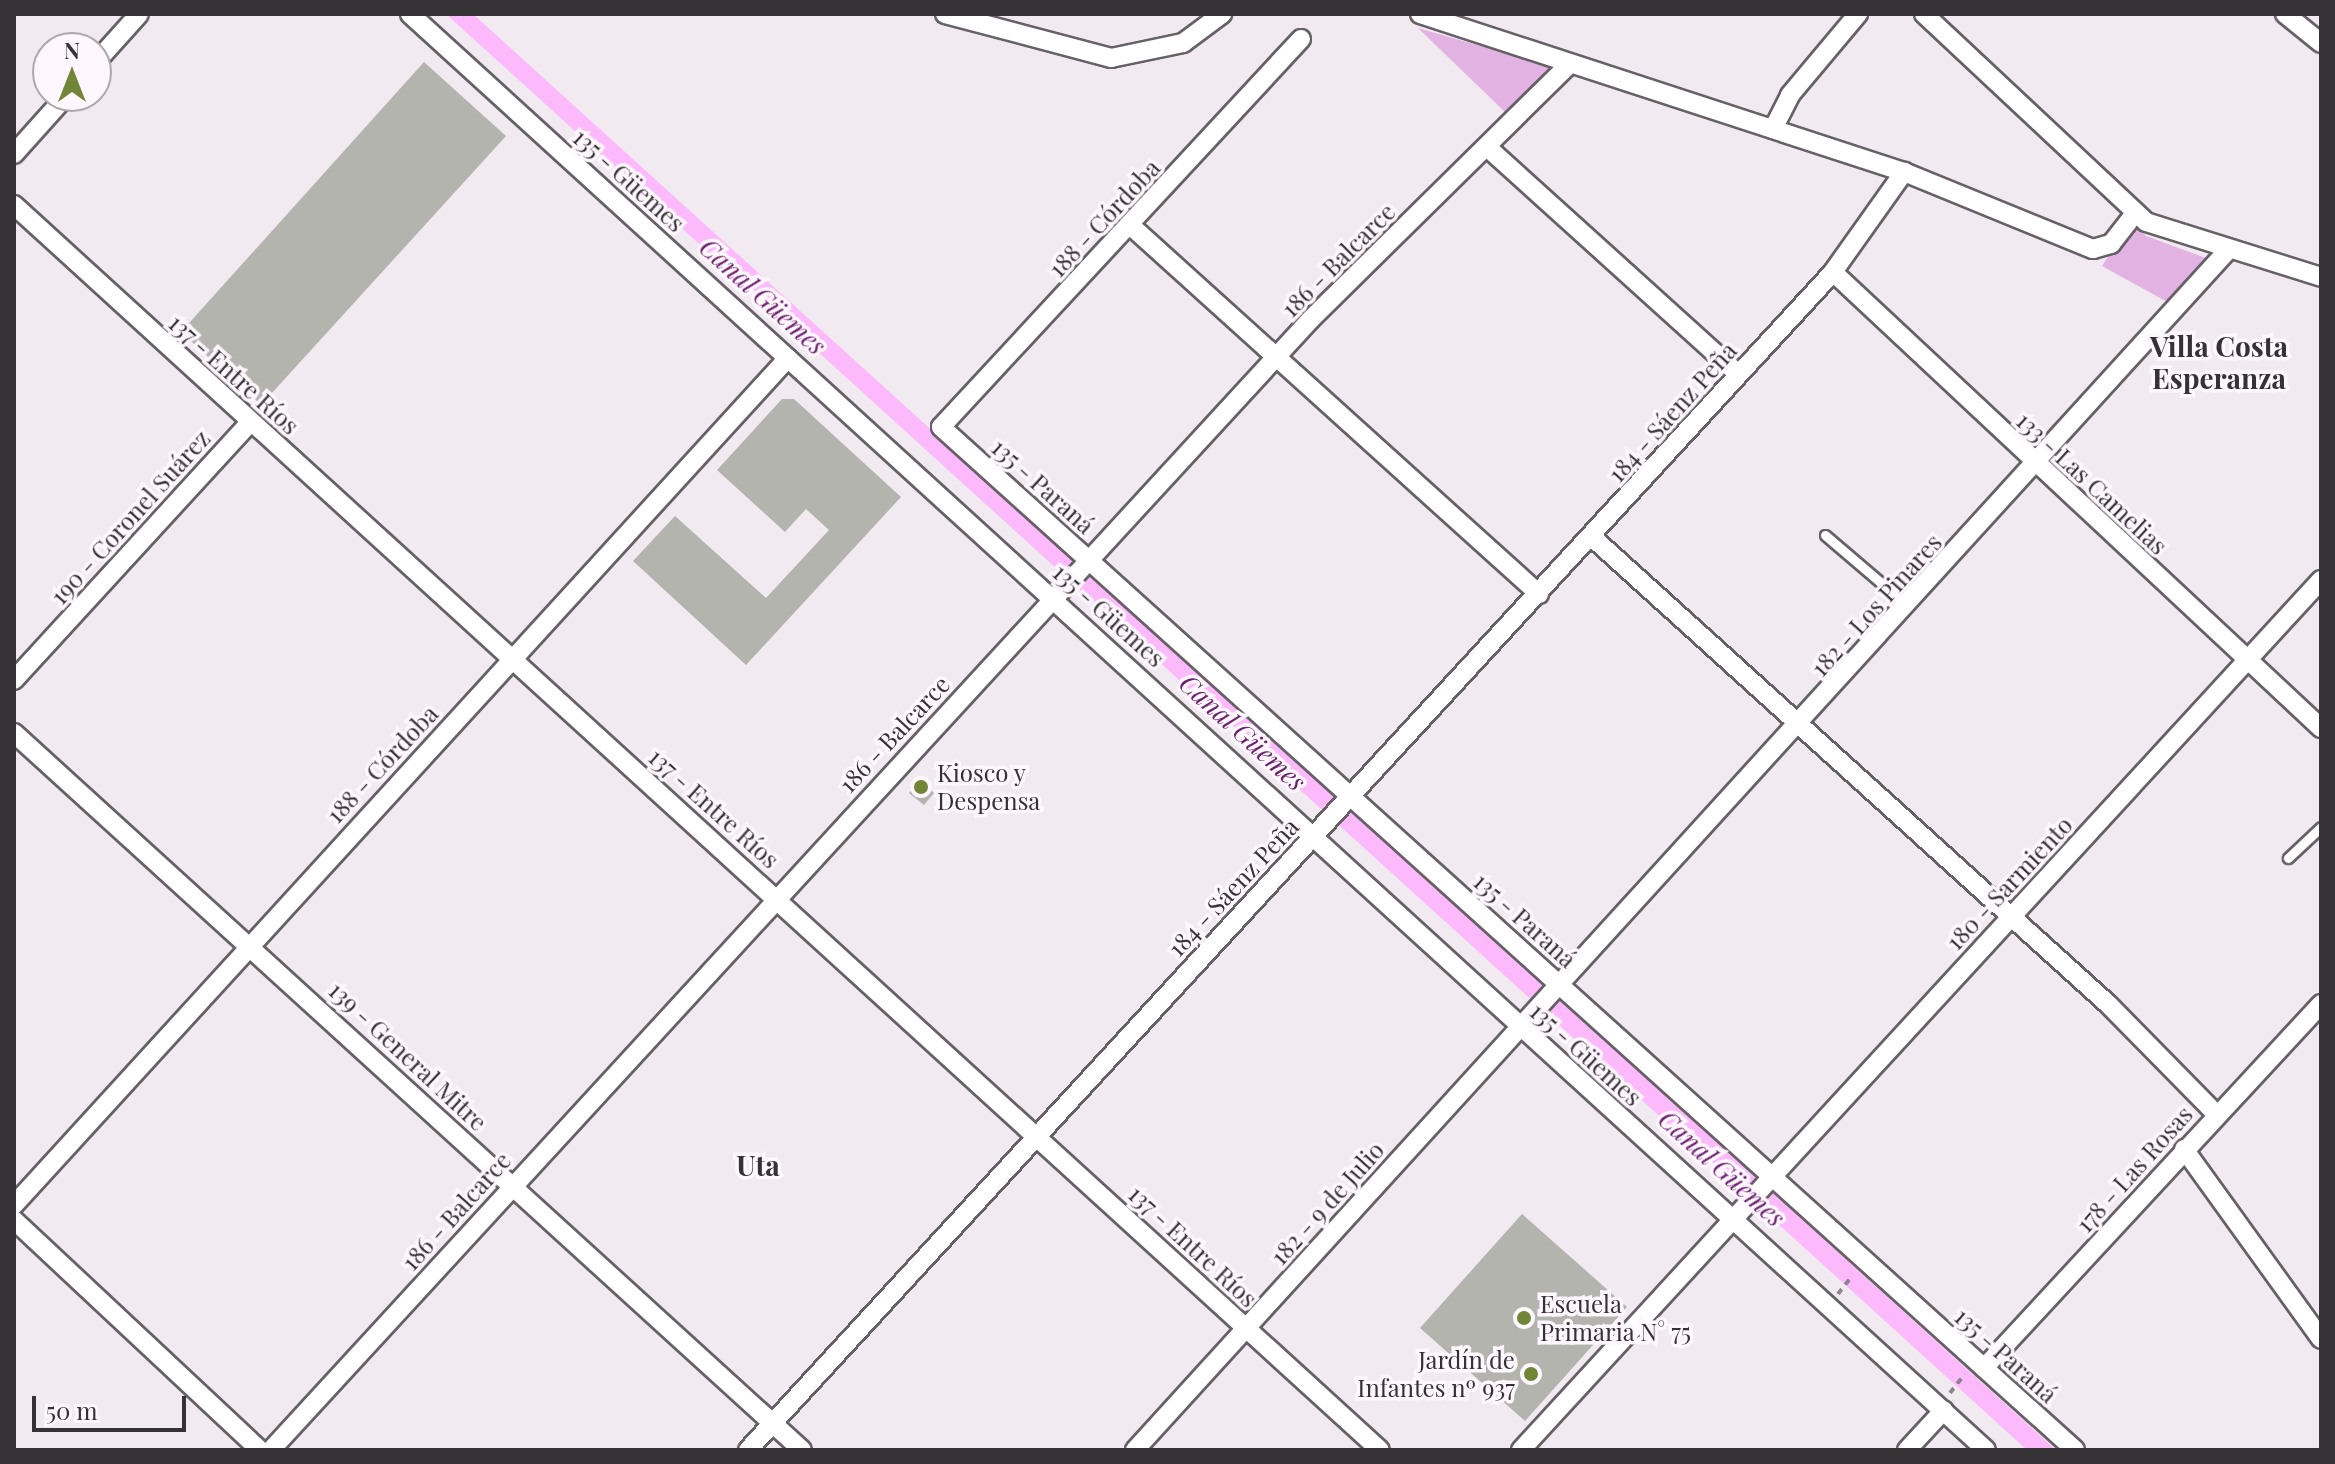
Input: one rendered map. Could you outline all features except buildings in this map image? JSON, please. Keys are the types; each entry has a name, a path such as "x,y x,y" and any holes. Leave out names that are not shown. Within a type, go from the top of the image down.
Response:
{"street":[{"path":"112,44 139,14"},
{"name":"135 - Güemes","path":"410,14 788,358 1318,829 1523,1022 1738,1214 1986,1450"},
{"path":"945,14 1111,58 1183,43 1222,14"},
{"path":"1420,14 1904,172 2101,251 2135,213"},
{"path":"1924,14 2135,213 2228,250 2318,272"},
{"path":"2285,14 2321,43"},
{"path":"1773,129 1790,95 1853,16"},
{"name":"188 - Córdoba","path":"941,427 1301,39"},
{"name":"186 - Balcarce","path":"271,1450 1279,354 1569,65"},
{"path":"14,154 52,112"},
{"path":"1487,147 1738,374"},
{"name":"184 - Sáenz Peña","path":"748,1450 1833,272 1904,172"},
{"name":"137 - Entre Ríos","path":"14,205 777,897 1380,1450"},
{"path":"1130,225 1279,354 1539,594"},
{"name":"182 - Los Pinares","path":"1558,986 1799,726 2228,250"},
{"name":"133 - Las Camelias","path":"1833,272 2321,728"},
{"name":"188 - Córdoba","path":"14,1205 250,942 788,358"},
{"name":"190 - Coronel Suárez","path":"14,680 250,422"},
{"name":"135 - Paraná","path":"941,427 1084,563 1345,799 1558,986 1977,1368 2075,1450"},
{"path":"1592,537 2011,917 2216,1114"},
{"name":"180 - Sarmiento","path":"1521,1450 1738,1214 1768,1176 2321,580"},
{"name":"139 - General Mitre","path":"14,733 250,942 802,1450"},
{"name":"182 - 9 de Julio","path":"1135,1450 1558,986"},
{"name":"178 - Las Rosas","path":"1977,1368 2321,1004"},
{"path":"2184,1149 2321,1339"},
{"path":"14,1220 260,1450"},
{"path":"1907,1450 1944,1410"}],"lane":[{"path":"1825,535 1908,606"},
{"path":"2288,858 2321,827"}],"path":[{"path":"1842,1291 1860,1265"},
{"path":"1951,1392 1977,1368"}],"shaded area":[{"path":"1418,28 1554,67 1505,112"},
{"path":"2131,222 2146,236 2214,261 2171,304 2102,266"}],"water":[{"name":"Canal Güemes","path":"446,14 473,14 2056,1450 2027,1450"}],"place":[{"name":"Kiosco y Despensa","path":"921,787"},
{"name":"Escuela Primaria N° 75","path":"1524,1318"},
{"name":"Jardín de Infantes nº 937","path":"1531,1374"}],"district":[{"name":"Villa Costa Esperanza","path":"2219,362"},
{"name":"Uta","path":"758,1165"}]}
